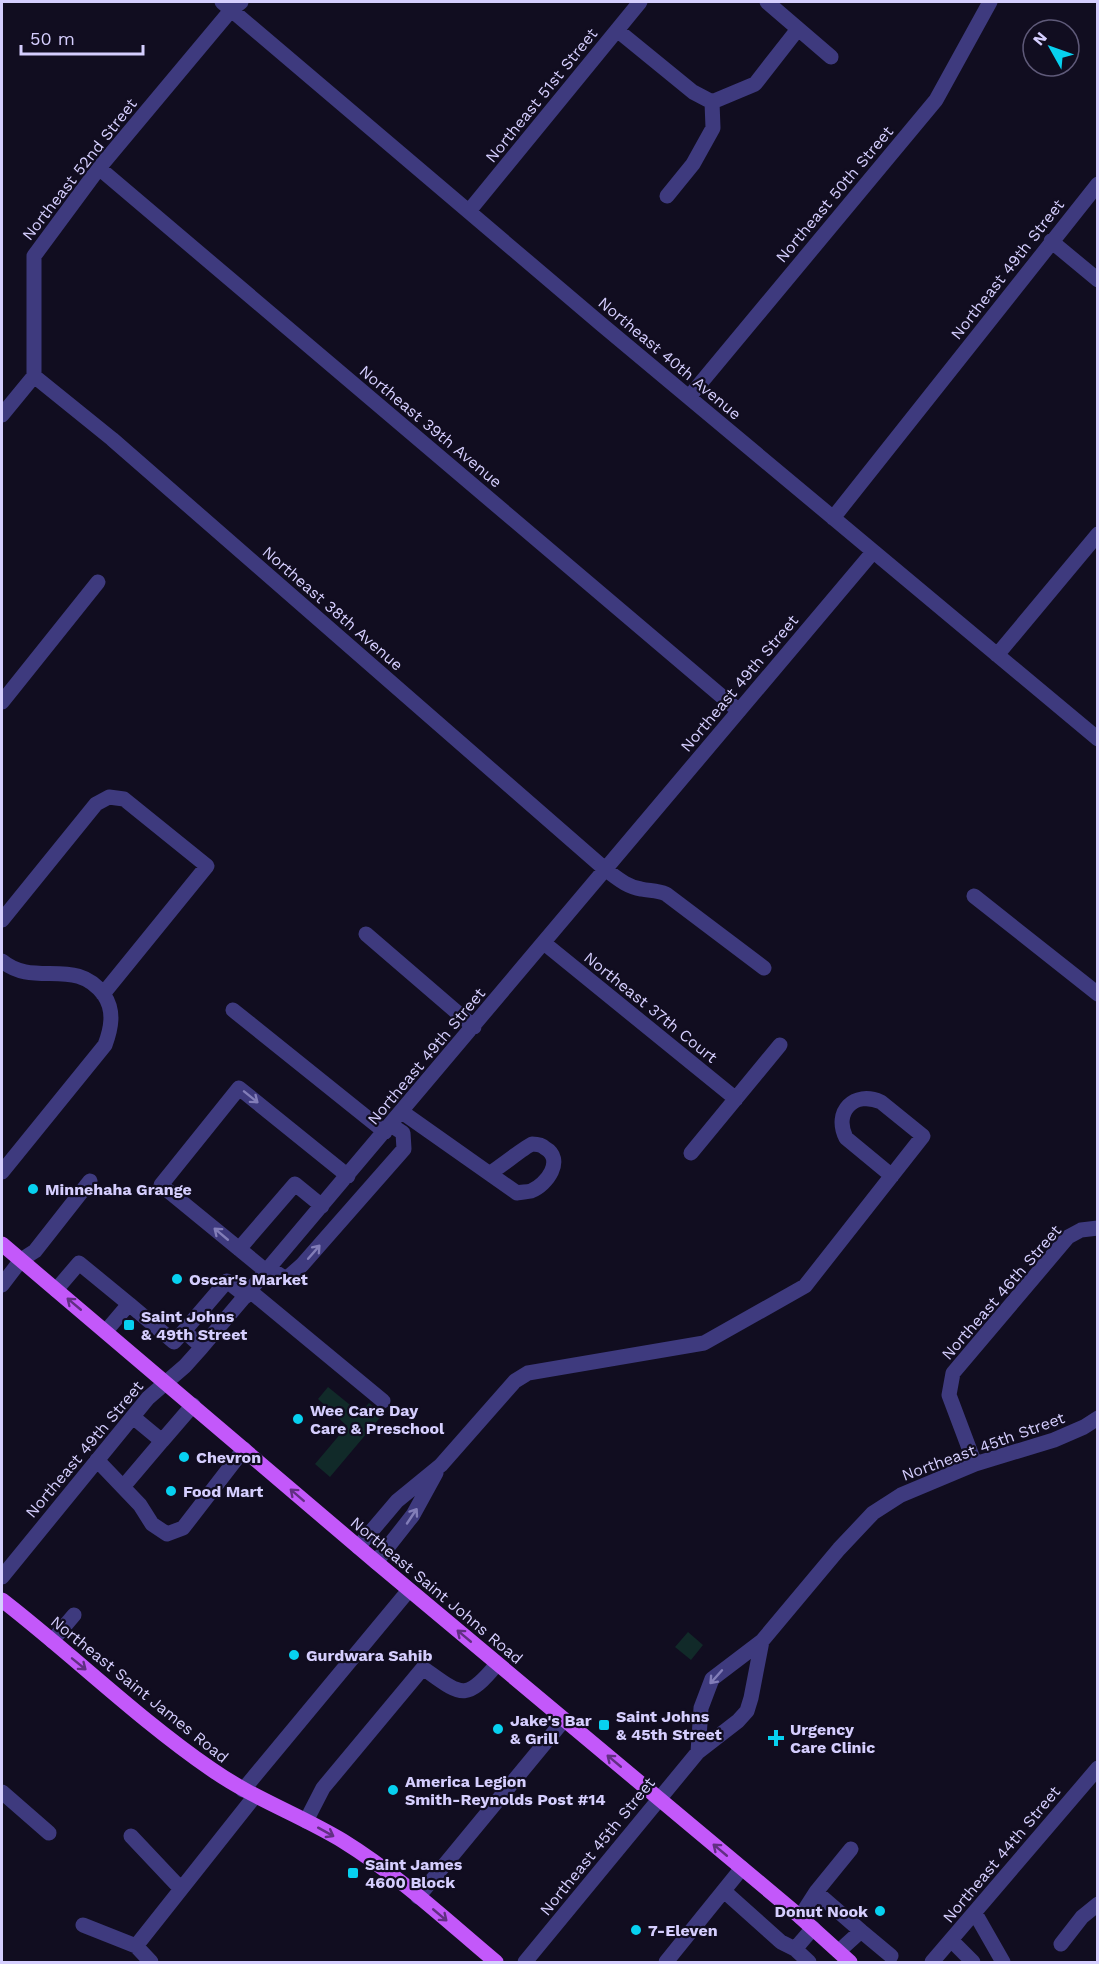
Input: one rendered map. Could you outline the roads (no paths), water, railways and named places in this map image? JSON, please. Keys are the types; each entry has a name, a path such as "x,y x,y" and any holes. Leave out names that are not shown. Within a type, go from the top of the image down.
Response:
{"main road":[{"name":"Northeast Saint Johns Road","path":"2,1244 167,1382 358,1547 813,1928 845,1959"},
{"name":"Northeast Saint James Road","path":"2,1600 191,1755 249,1793 306,1821 360,1852 496,1962"}],"street":[{"name":"Northeast 51st Street","path":"469,212 640,2"},
{"path":"767,2 831,57"},
{"name":"Northeast 50th Street","path":"688,397 936,99 990,2"},
{"name":"Northeast 40th Avenue","path":"232,4 469,212 1098,739"},
{"name":"Northeast 52nd Street","path":"34,376 34,256 99,168 232,4"},
{"path":"712,102 755,84 798,29"},
{"path":"616,30 693,92 712,102"},
{"path":"667,196 693,164 713,128 712,102"},
{"name":"Northeast 39th Avenue","path":"99,168 739,711"},
{"name":"Northeast 49th Street","path":"833,518 1098,184"},
{"path":"1051,241 1098,280"},
{"path":"2,415 34,376"},
{"name":"Northeast 38th Avenue","path":"34,376 112,439 606,870 624,883 639,889 656,890 666,894 764,968"},
{"path":"997,655 1098,534"},
{"name":"Northeast 49th Street","path":"2,1577 148,1398 185,1366 268,1270 873,552"},
{"path":"2,702 98,582"},
{"path":"2,920 96,804 109,797 124,799 207,866 103,994"},
{"path":"974,896 1098,994"},
{"path":"366,934 474,1027"},
{"name":"Northeast 37th Court","path":"544,943 736,1099"},
{"path":"2,961 19,971 84,977 97,986 103,994 111,1014 111,1030 105,1045 2,1172"},
{"path":"233,1010 388,1129 403,1133 404,1149 286,1279 268,1270 239,1249 161,1185 239,1088 348,1176"},
{"path":"691,1153 780,1045"},
{"path":"358,1547 397,1501 441,1465 515,1381 528,1373 704,1343 805,1286 892,1176 923,1136 881,1102 864,1098 855,1101 843,1113 842,1131 853,1145 892,1176"},
{"path":"402,1112 490,1173"},
{"path":"2,1285 21,1260 34,1251 90,1181"},
{"path":"239,1249 295,1184 322,1206"},
{"name":"Northeast 46th Street","path":"975,1464 949,1395 953,1373 1068,1237 1081,1230 1098,1228"},
{"path":"56,1290 79,1263 174,1342 227,1281 248,1293 383,1401"},
{"path":"106,1331 129,1304"},
{"path":"184,1331 202,1347"},
{"path":"123,1487 193,1405"},
{"path":"133,1417 162,1441"},
{"name":"Northeast 45th Street","path":"698,1752 701,1708 712,1679 762,1641 839,1549 873,1513 901,1495 975,1464 1054,1440 1098,1418"},
{"path":"97,1460 140,1505 152,1524 167,1534 183,1528 244,1449"},
{"path":"376,1562 413,1515 441,1465"},
{"path":"136,1946 181,1889 249,1793 409,1590"},
{"path":"52,1641 74,1615"},
{"name":"Northeast 45th Street","path":"525,1962 698,1752 738,1721 747,1711 752,1698 762,1641"},
{"path":"306,1821 323,1788 423,1668 454,1690 462,1691 477,1687 497,1664"},
{"path":"418,1897 564,1720"},
{"name":"Northeast 44th Street","path":"932,1962 1098,1768"},
{"path":"2,1792 50,1833"},
{"path":"131,1836 181,1889"},
{"path":"800,1917 816,1892 851,1849"},
{"path":"666,1962 742,1868"},
{"path":"724,1890 780,1942 795,1949 809,1962"},
{"path":"816,1892 891,1956"},
{"path":"1061,1944 1082,1917 1098,1904"},
{"path":"975,1913 1003,1962"},
{"path":"83,1925 136,1946 151,1962"},
{"path":"795,1949 813,1928"},
{"path":"845,1959 861,1931"},
{"path":"951,1940 973,1962"}],"place":[{"name":"Minnehaha Grange","path":"33,1189"},
{"name":"Oscar's Market","path":"177,1279"},
{"name":"Saint Johns & 49th Street","path":"129,1325"},
{"name":"Wee Care Day Care & Preschool","path":"298,1419"},
{"name":"Chevron","path":"184,1457"},
{"name":"Food Mart","path":"171,1491"},
{"name":"Gurdwara Sahib","path":"294,1655"},
{"name":"Saint Johns & 45th Street","path":"604,1725"},
{"name":"Jake's Bar & Grill","path":"498,1729"},
{"name":"Urgency Care Clinic","path":"776,1738"},
{"name":"America Legion Smith-Reynolds Post #14","path":"393,1790"},
{"name":"Saint James 4600 Block","path":"353,1873"},
{"name":"Donut Nook","path":"880,1911"},
{"name":"7-Eleven","path":"636,1930"}]}
